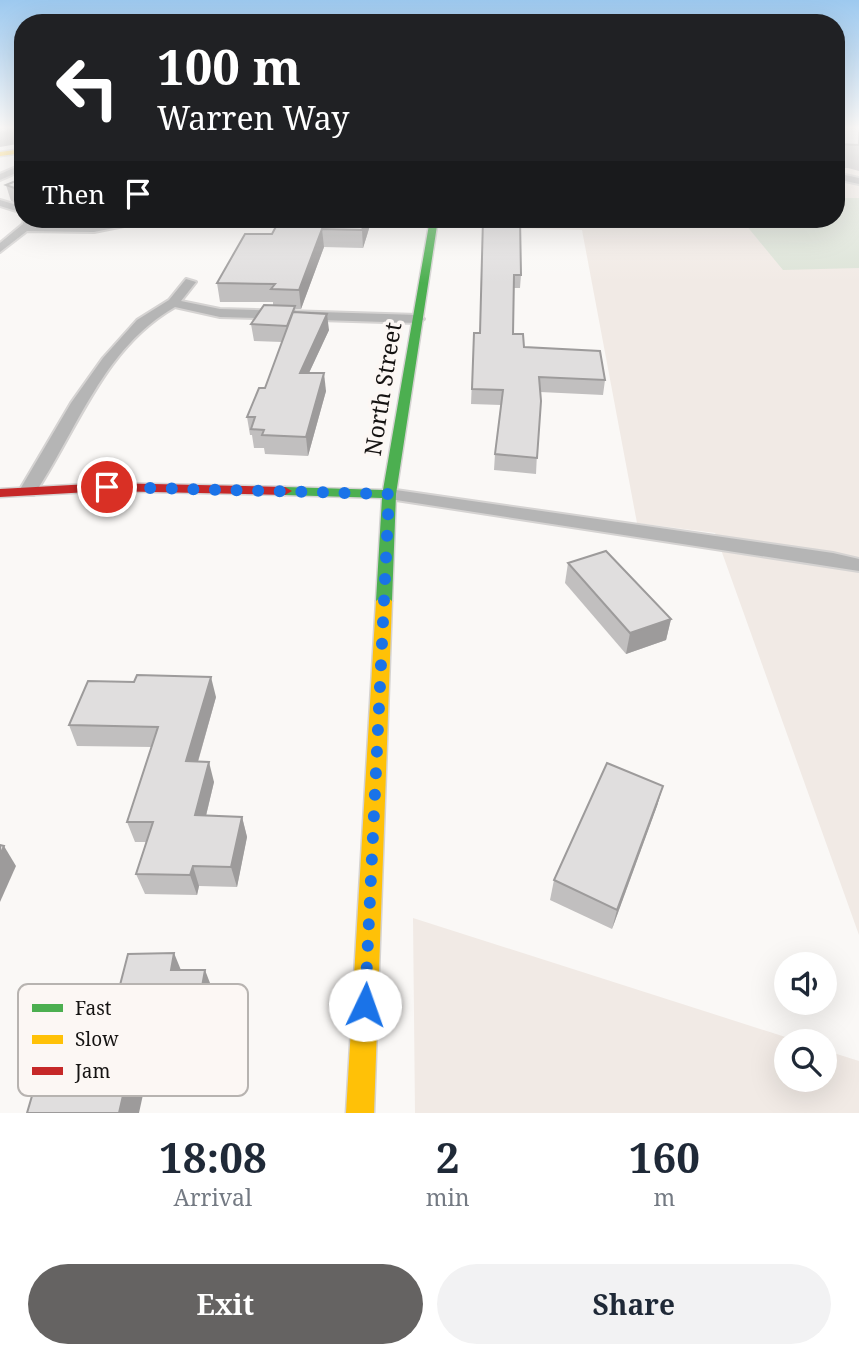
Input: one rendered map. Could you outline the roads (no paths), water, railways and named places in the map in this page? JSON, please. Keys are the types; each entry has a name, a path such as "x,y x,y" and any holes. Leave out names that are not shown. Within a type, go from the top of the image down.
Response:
{"street":[{"name":"North Street","path":"359,1113 389,494 433,228"},
{"path":"0,493 107,487 389,494"}],"lane":[{"path":"0,249 22,228"},
{"path":"88,228 109,228"},
{"path":"28,491 75,407 105,365 143,322 173,303 190,282"},
{"path":"173,303 220,313 418,319"},
{"path":"389,494 859,565"}]}
